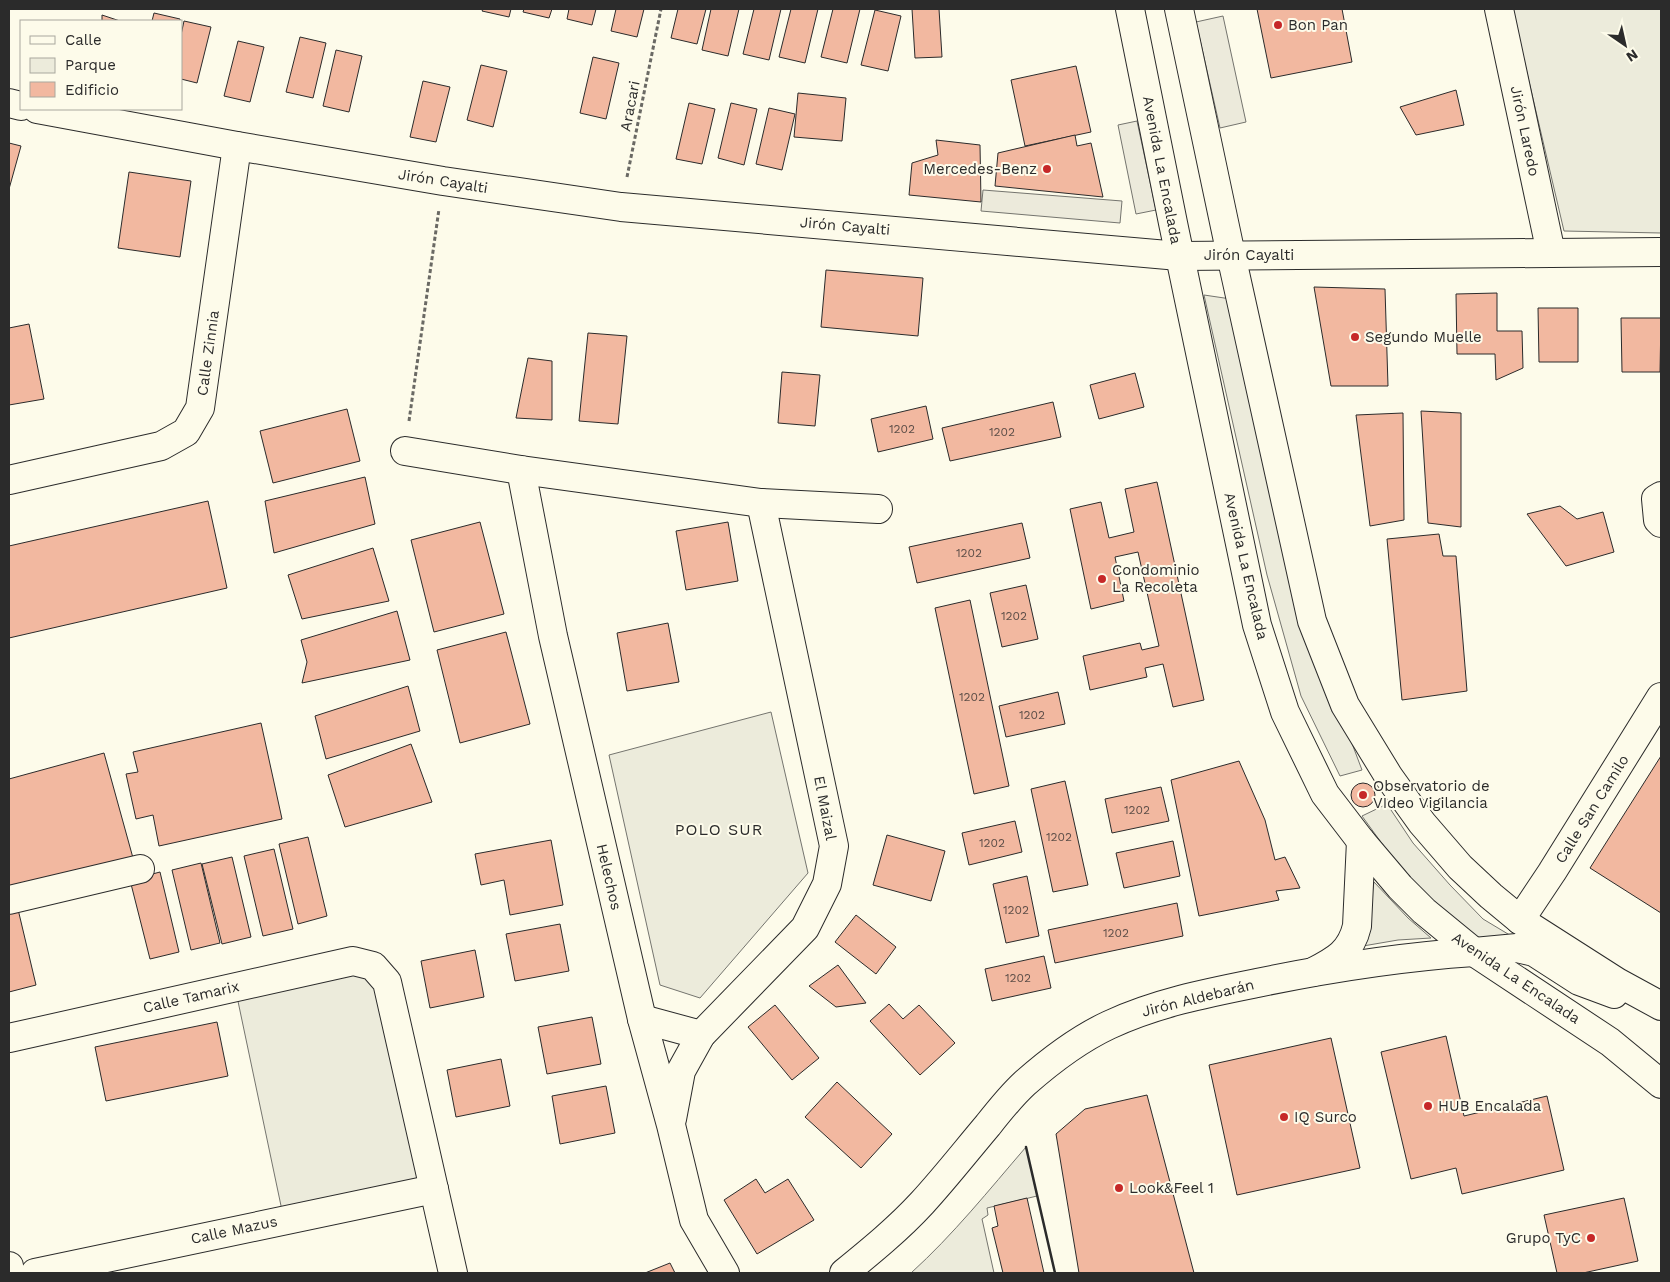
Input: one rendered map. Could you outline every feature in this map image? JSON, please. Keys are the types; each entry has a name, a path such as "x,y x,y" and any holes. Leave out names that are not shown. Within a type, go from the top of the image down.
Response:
{"street":[{"name":"Avenida La Encalada","path":"1130,9 1257,625 1285,712 1325,794 1361,841 1400,887 1424,911 1474,952 1610,1042 1661,1084"},
{"path":"1179,9 1312,621 1345,704 1389,777 1422,823 1460,866 1491,896 1520,920 1617,982 1661,1006"},
{"name":"Jirón Laredo","path":"1499,9 1551,253"},
{"name":"Jirón Cayalti","path":"42,110 443,181 621,207 1180,256 1661,252"},
{"name":"Calle Zinnia","path":"9,480 161,446 186,432 200,408 237,146"},
{"path":"405,452 761,503 878,509"},
{"name":"Helechos","path":"521,470 553,636 642,1019 694,1220 725,1273"},
{"path":"1661,496 1656,499 1658,520 1661,523"},
{"name":"El Maizal","path":"671,1126 681,1071 701,1035 805,928 827,884 834,846 761,503"},
{"name":"Calle San Camilo","path":"1520,920 1552,872 1661,696"},
{"path":"1313,972 1333,962 1344,953 1355,937 1361,841"},
{"path":"9,900 140,869"},
{"name":"Jirón Aldebarán","path":"844,1273 895,1231 922,1203 998,1112 1024,1084 1078,1043 1108,1026 1154,1006 1209,992 1367,962 1518,948 1534,952 1579,981 1609,993 1661,1006"},
{"name":"Calle Tamarix","path":"9,1038 353,961 373,966 387,982 434,1189"},
{"path":"642,1019 701,1035"},
{"path":"434,1189 453,1273"},
{"name":"Calle Mazus","path":"35,1273 434,1189"},
{"path":"9,1266 10,1273"}],"path":[{"name":"Aracari","path":"621,207 661,9"},
{"path":"405,452 443,181"}],"green space":[{"path":"1512,9 1661,9 1661,233 1564,231"},
{"path":"1204,295 1231,299 1345,725 1362,770 1340,776 1301,696 1267,575"},
{"path":"771,712 808,873 700,998 660,985 609,755"},
{"path":"1387,804 1413,843 1450,885 1483,919 1518,940 1486,947 1422,891 1383,845 1362,816"},
{"path":"1374,882 1408,918 1431,938 1398,940 1363,946"},
{"path":"373,966 434,1189 284,1220 235,987"},
{"path":"1026,1147 1037,1196 987,1208 988,1215 982,1219 994,1273 911,1273 956,1228"}],"shaded area":[{"path":"1223,16 1246,122 1220,128 1196,22"},
{"path":"1137,121 1156,210 1136,214 1118,125"},
{"path":"983,190 1122,201 1120,223 981,211"}],"building":[{"path":"483,9 511,9 509,17 482,11"},
{"path":"524,9 552,9 549,18 523,12"},
{"path":"569,9 596,9 592,25 567,19"},
{"path":"616,9 644,9 637,37 611,31"},
{"path":"678,9 706,9 697,44 671,38"},
{"path":"711,9 739,9 728,56 702,50"},
{"path":"754,9 781,9 769,60 743,54"},
{"path":"791,9 818,9 805,63 779,57"},
{"path":"833,9 860,9 847,63 821,57"},
{"path":"912,9 939,9 942,57 915,58"},
{"path":"1257,9 1342,9 1352,62 1271,78"},
{"path":"875,10 901,16 888,71 861,65"},
{"path":"154,13 180,19 180,20 152,20"},
{"path":"102,15 117,20 102,20"},
{"path":"184,21 211,27 197,83 182,79 182,30"},
{"path":"300,37 326,43 313,98 286,92"},
{"path":"238,41 264,47 250,102 224,96"},
{"path":"336,50 362,56 349,112 323,106"},
{"path":"593,57 619,63 606,119 580,113"},
{"path":"481,65 507,71 493,127 467,120"},
{"path":"1076,66 1091,132 1025,146 1011,80"},
{"path":"423,81 450,87 436,142 410,137"},
{"path":"1456,90 1464,125 1416,135 1400,107"},
{"path":"798,93 846,98 842,141 794,137"},
{"path":"689,103 715,109 702,164 676,159"},
{"path":"731,103 757,109 744,165 718,158"},
{"path":"769,108 795,114 782,170 756,164"},
{"name":"Mercedes-Benz","path":"1075,135 1077,146 1091,143 1103,197 995,186 998,153"},
{"path":"936,140 980,145 981,202 909,195 912,163 938,155"},
{"path":"9,143 21,146 9,189"},
{"path":"129,172 191,181 180,257 118,248"},
{"path":"826,270 923,278 918,336 821,327"},
{"name":"Segundo Muelle","path":"1314,287 1385,289 1388,386 1331,386"},
{"path":"1497,293 1497,331 1522,331 1523,368 1496,380 1495,354 1457,354 1456,294"},
{"path":"1538,308 1578,308 1578,362 1539,362"},
{"path":"1621,318 1661,318 1660,372 1622,372"},
{"path":"29,324 44,399 9,405 9,328"},
{"path":"588,333 627,336 618,424 579,421"},
{"path":"528,358 552,361 552,420 516,418"},
{"path":"782,372 820,375 815,426 778,423"},
{"path":"1135,373 1144,407 1099,419 1090,385"},
{"path":"1053,402 1061,437 950,461 942,428"},
{"path":"926,406 933,439 878,452 871,419"},
{"path":"347,409 360,461 273,483 260,431"},
{"path":"1421,411 1461,413 1461,527 1428,523"},
{"path":"1403,413 1404,520 1370,526 1356,415"},
{"path":"365,477 375,524 274,553 265,501"},
{"name":"Condominio La Recoleta","path":"1157,482 1204,700 1173,707 1163,664 1145,668 1147,677 1090,690 1083,656 1140,643 1142,650 1159,646 1138,552 1115,557 1124,601 1091,609 1070,509 1101,502 1109,538 1134,532 1125,489"},
{"path":"208,501 227,588 9,638 9,546"},
{"path":"1560,506 1577,519 1603,512 1614,552 1566,566 1527,514"},
{"path":"480,522 504,614 434,632 411,540"},
{"path":"728,522 738,581 686,590 676,531"},
{"path":"1022,523 1030,558 917,583 909,547"},
{"path":"1439,534 1443,556 1456,556 1467,691 1402,700 1387,539"},
{"path":"373,548 389,601 302,619 288,575"},
{"path":"1026,585 1038,639 1002,647 990,593"},
{"path":"970,600 1009,786 974,794 935,608"},
{"path":"397,611 410,660 302,683 307,662 301,640"},
{"path":"668,623 679,682 627,691 617,633"},
{"path":"506,632 530,724 460,743 437,650"},
{"path":"408,686 420,731 326,759 315,716"},
{"path":"1058,692 1065,724 1006,737 999,706"},
{"path":"261,723 282,819 159,846 153,815 136,819 126,774 138,772 133,752"},
{"path":"411,744 432,802 345,827 328,775"},
{"path":"104,753 133,858 9,893 9,779"},
{"path":"1661,756 1661,913 1590,868"},
{"path":"1239,761 1265,820 1275,860 1285,857 1300,888 1276,891 1279,900 1199,916 1171,780"},
{"path":"1065,781 1088,885 1053,892 1031,789"},
{"name":"Observatorio de VIdeo Vigilancia","path":"1363,783 1372,786 1375,795 1372,804 1363,807 1354,804 1351,795 1354,786"},
{"path":"1161,787 1169,821 1112,833 1105,799"},
{"path":"1015,821 1022,852 969,865 962,833"},
{"path":"887,835 945,851 931,901 873,885"},
{"path":"308,837 327,916 298,924 279,844"},
{"path":"551,840 563,905 510,915 504,880 481,885 475,854"},
{"path":"1173,841 1180,876 1124,888 1116,853"},
{"path":"274,849 293,929 263,936 244,856"},
{"path":"232,857 251,937 222,944 202,864"},
{"path":"201,863 220,943 191,950 172,870"},
{"path":"160,872 179,952 150,959 130,880"},
{"path":"1027,876 1039,936 1006,943 993,884"},
{"path":"1177,903 1183,936 1055,963 1048,930"},
{"path":"17,905 36,985 9,992 9,907"},
{"path":"856,915 896,947 876,974 835,942"},
{"path":"560,924 569,971 515,981 506,934"},
{"path":"475,950 484,997 430,1008 421,961"},
{"path":"1044,956 1051,988 992,1001 985,969"},
{"path":"838,965 866,1003 836,1007 809,986"},
{"path":"889,1004 903,1019 919,1005 955,1043 920,1075 870,1021"},
{"path":"775,1005 819,1058 792,1080 748,1027"},
{"path":"592,1017 601,1064 547,1074 538,1027"},
{"path":"217,1022 228,1076 106,1101 95,1047"},
{"name":"HUB Encalada","path":"1446,1036 1464,1116 1547,1096 1564,1170 1462,1194 1456,1168 1411,1179 1381,1052"},
{"name":"IQ Surco","path":"1331,1038 1360,1168 1237,1195 1209,1065"},
{"path":"501,1059 510,1106 456,1117 447,1070"},
{"path":"837,1082 892,1134 861,1168 805,1117"},
{"path":"606,1086 615,1133 560,1144 552,1096"},
{"name":"Look&Feel 1","path":"1147,1095 1194,1273 1079,1273 1056,1134 1085,1109"},
{"path":"756,1179 765,1193 788,1179 814,1220 757,1254 724,1200"},
{"path":"1027,1198 1044,1273 1003,1273 992,1228 998,1226 994,1206"},
{"name":"Grupo TyC","path":"1624,1198 1638,1261 1583,1273 1557,1273 1544,1215"},
{"path":"670,1263 675,1273 645,1273"}],"wall":[{"path":"1026,1147 1055,1273"}],"place":[{"name":"Bon Pan","path":"1278,25"},
{"name":"Mercedes-Benz","path":"1047,169"},
{"name":"Segundo Muelle","path":"1355,337"},
{"name":"Condominio La Recoleta","path":"1102,579"},
{"name":"Observatorio de VIdeo Vigilancia","path":"1363,795"},
{"name":"HUB Encalada","path":"1428,1106"},
{"name":"IQ Surco","path":"1284,1117"},
{"name":"Look&Feel 1","path":"1119,1188"},
{"name":"Grupo TyC","path":"1591,1238"}],"district":[{"name":"POLO SUR","path":"719,829"}]}
